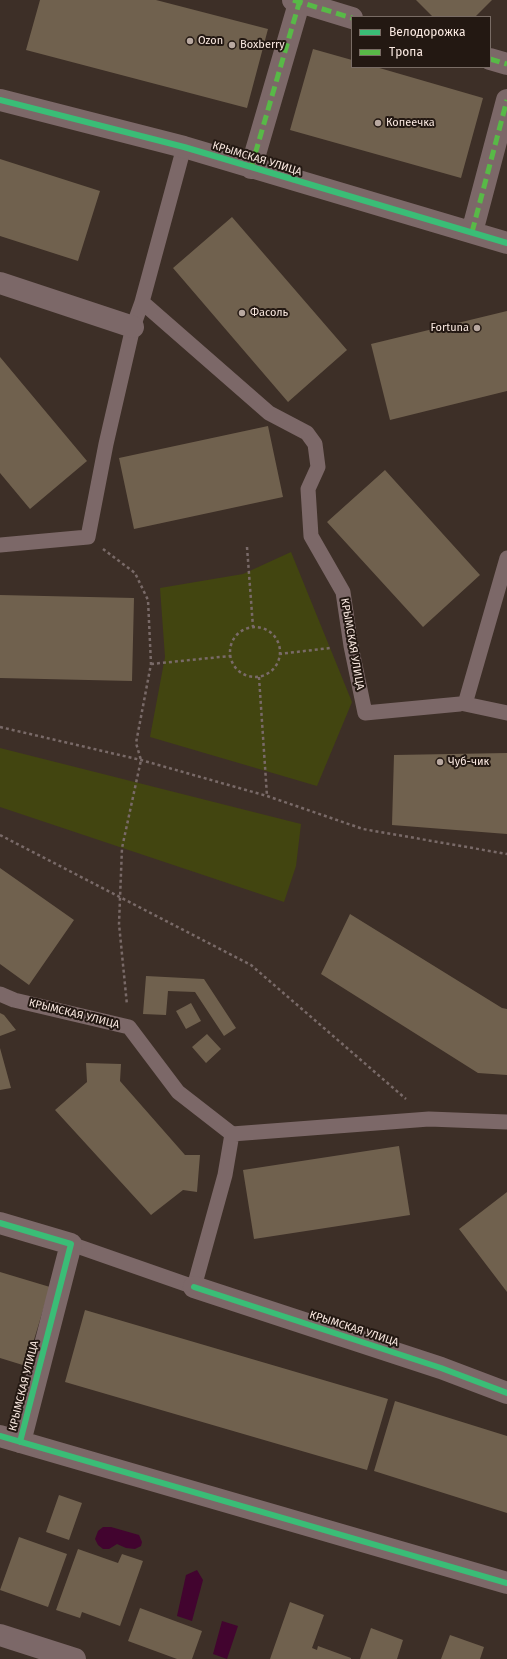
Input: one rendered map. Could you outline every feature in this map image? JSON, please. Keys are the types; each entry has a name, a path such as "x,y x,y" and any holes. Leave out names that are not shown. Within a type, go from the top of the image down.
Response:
{"street":[{"path":"251,168 297,1 351,18"},
{"path":"491,59 507,64"},
{"name":"КРЫМСКАЯ УЛИЦА","path":"0,100 184,147 507,243"},
{"path":"472,232 507,100"},
{"path":"0,283 133,327"},
{"name":"КРЫМСКАЯ УЛИЦА","path":"0,1223 70,1244 10,1439"},
{"name":"КРЫМСКАЯ УЛИЦА","path":"194,1288 441,1368 507,1393"},
{"path":"10,1439 507,1583"},
{"path":"0,1635 75,1659"}],"lane":[{"path":"0,546 88,537 106,444 133,327 142,302 184,147"},
{"name":"КРЫМСКАЯ УЛИЦА","path":"142,302 269,413 307,433 315,444 318,467 308,489 311,536 343,592 351,646 365,713 460,704"},
{"path":"507,558 465,704 507,713"},
{"name":"КРЫМСКАЯ УЛИЦА","path":"0,994 14,1000 129,1027 178,1092 232,1134"},
{"path":"194,1288 225,1175 232,1134 429,1119 507,1122"},
{"name":"КРЫМСКАЯ УЛИЦА","path":"70,1244 194,1288"}],"path":[{"path":"88,537 135,573 148,600 151,664 136,743 141,760 122,848 119,924 129,1027"},
{"path":"247,547 253,628"},
{"path":"253,628 262,628 269,632 279,645 279,654 273,669 260,677 252,677 237,670 232,664 230,648 233,640 242,631 253,628"},
{"path":"279,654 351,646"},
{"path":"151,664 230,656"},
{"path":"260,677 267,796"},
{"path":"0,727 141,760 267,796 363,829 507,854"},
{"path":"0,835 250,965 429,1119"}],"shaded area":[{"path":"291,552 352,702 317,786 150,737 165,657 160,588 243,574"},
{"path":"0,748 301,824 296,866 284,902 0,807"},
{"path":"103,1527 111,1527 139,1535 142,1542 141,1546 135,1549 126,1548 117,1544 109,1549 103,1549 98,1545 95,1539 98,1531"},
{"path":"197,1570 203,1580 192,1621 177,1616 186,1575"},
{"path":"222,1621 238,1626 227,1659 213,1654"}],"building":[{"path":"40,0 156,0 268,29 247,108 26,50"},
{"path":"416,0 492,0 476,16 432,16"},
{"path":"313,49 351,60 351,68 379,68 483,98 461,178 290,130"},
{"path":"0,159 100,191 78,261 0,236"},
{"path":"232,217 347,350 288,402 173,268"},
{"path":"507,311 507,391 390,420 371,344"},
{"path":"0,357 87,461 30,509 0,473"},
{"path":"268,426 283,497 134,529 119,458"},
{"path":"385,470 480,575 423,627 327,522"},
{"path":"0,595 134,598 132,681 0,678"},
{"path":"507,753 507,834 392,825 394,755"},
{"path":"0,868 74,920 29,985 0,964"},
{"path":"350,914 502,1008 507,1009 507,1075 478,1073 321,974"},
{"path":"146,976 204,979 236,1028 224,1036 195,992 168,991 166,1015 143,1014"},
{"path":"191,1003 201,1021 186,1029 176,1011"},
{"path":"0,1013 4,1015 16,1030 0,1036"},
{"path":"207,1034 221,1049 206,1063 192,1047"},
{"path":"0,1048 11,1088 0,1090"},
{"path":"86,1063 121,1064 120,1081 185,1155 200,1155 197,1192 183,1190 151,1215 55,1110 87,1082"},
{"path":"399,1146 410,1215 254,1239 243,1170"},
{"path":"507,1192 507,1292 459,1229"},
{"path":"0,1272 50,1287 26,1366 0,1358"},
{"path":"85,1310 388,1399 367,1470 65,1382"},
{"path":"395,1401 507,1436 507,1513 374,1471"},
{"path":"59,1495 82,1503 69,1540 46,1532"},
{"path":"19,1537 67,1554 48,1607 0,1590"},
{"path":"78,1549 118,1563 122,1554 143,1561 120,1626 82,1612 80,1618 56,1610"},
{"path":"290,1602 324,1615 312,1648 317,1650 318,1646 351,1659 270,1659"},
{"path":"140,1608 202,1631 192,1659 177,1659 128,1641"},
{"path":"371,1628 403,1640 397,1659 360,1659"},
{"path":"450,1635 484,1647 480,1659 441,1659"}],"marked path":[{"path":"293,0 351,18"},
{"path":"251,168 300,0"},
{"path":"491,59 507,64"},
{"path":"472,232 507,100"}],"cycle path":[{"path":"0,100 184,147 507,243"},
{"path":"0,1223 71,1244 20,1442"},
{"path":"194,1287 441,1368 507,1393"},
{"path":"0,1436 507,1583"}],"place":[{"name":"Ozon","path":"190,41"},
{"name":"Boxberry","path":"232,45"},
{"name":"Копеечка","path":"378,123"},
{"name":"Фасоль","path":"242,313"},
{"name":"Fortuna","path":"477,328"},
{"name":"Чуб-чик","path":"440,762"}]}
